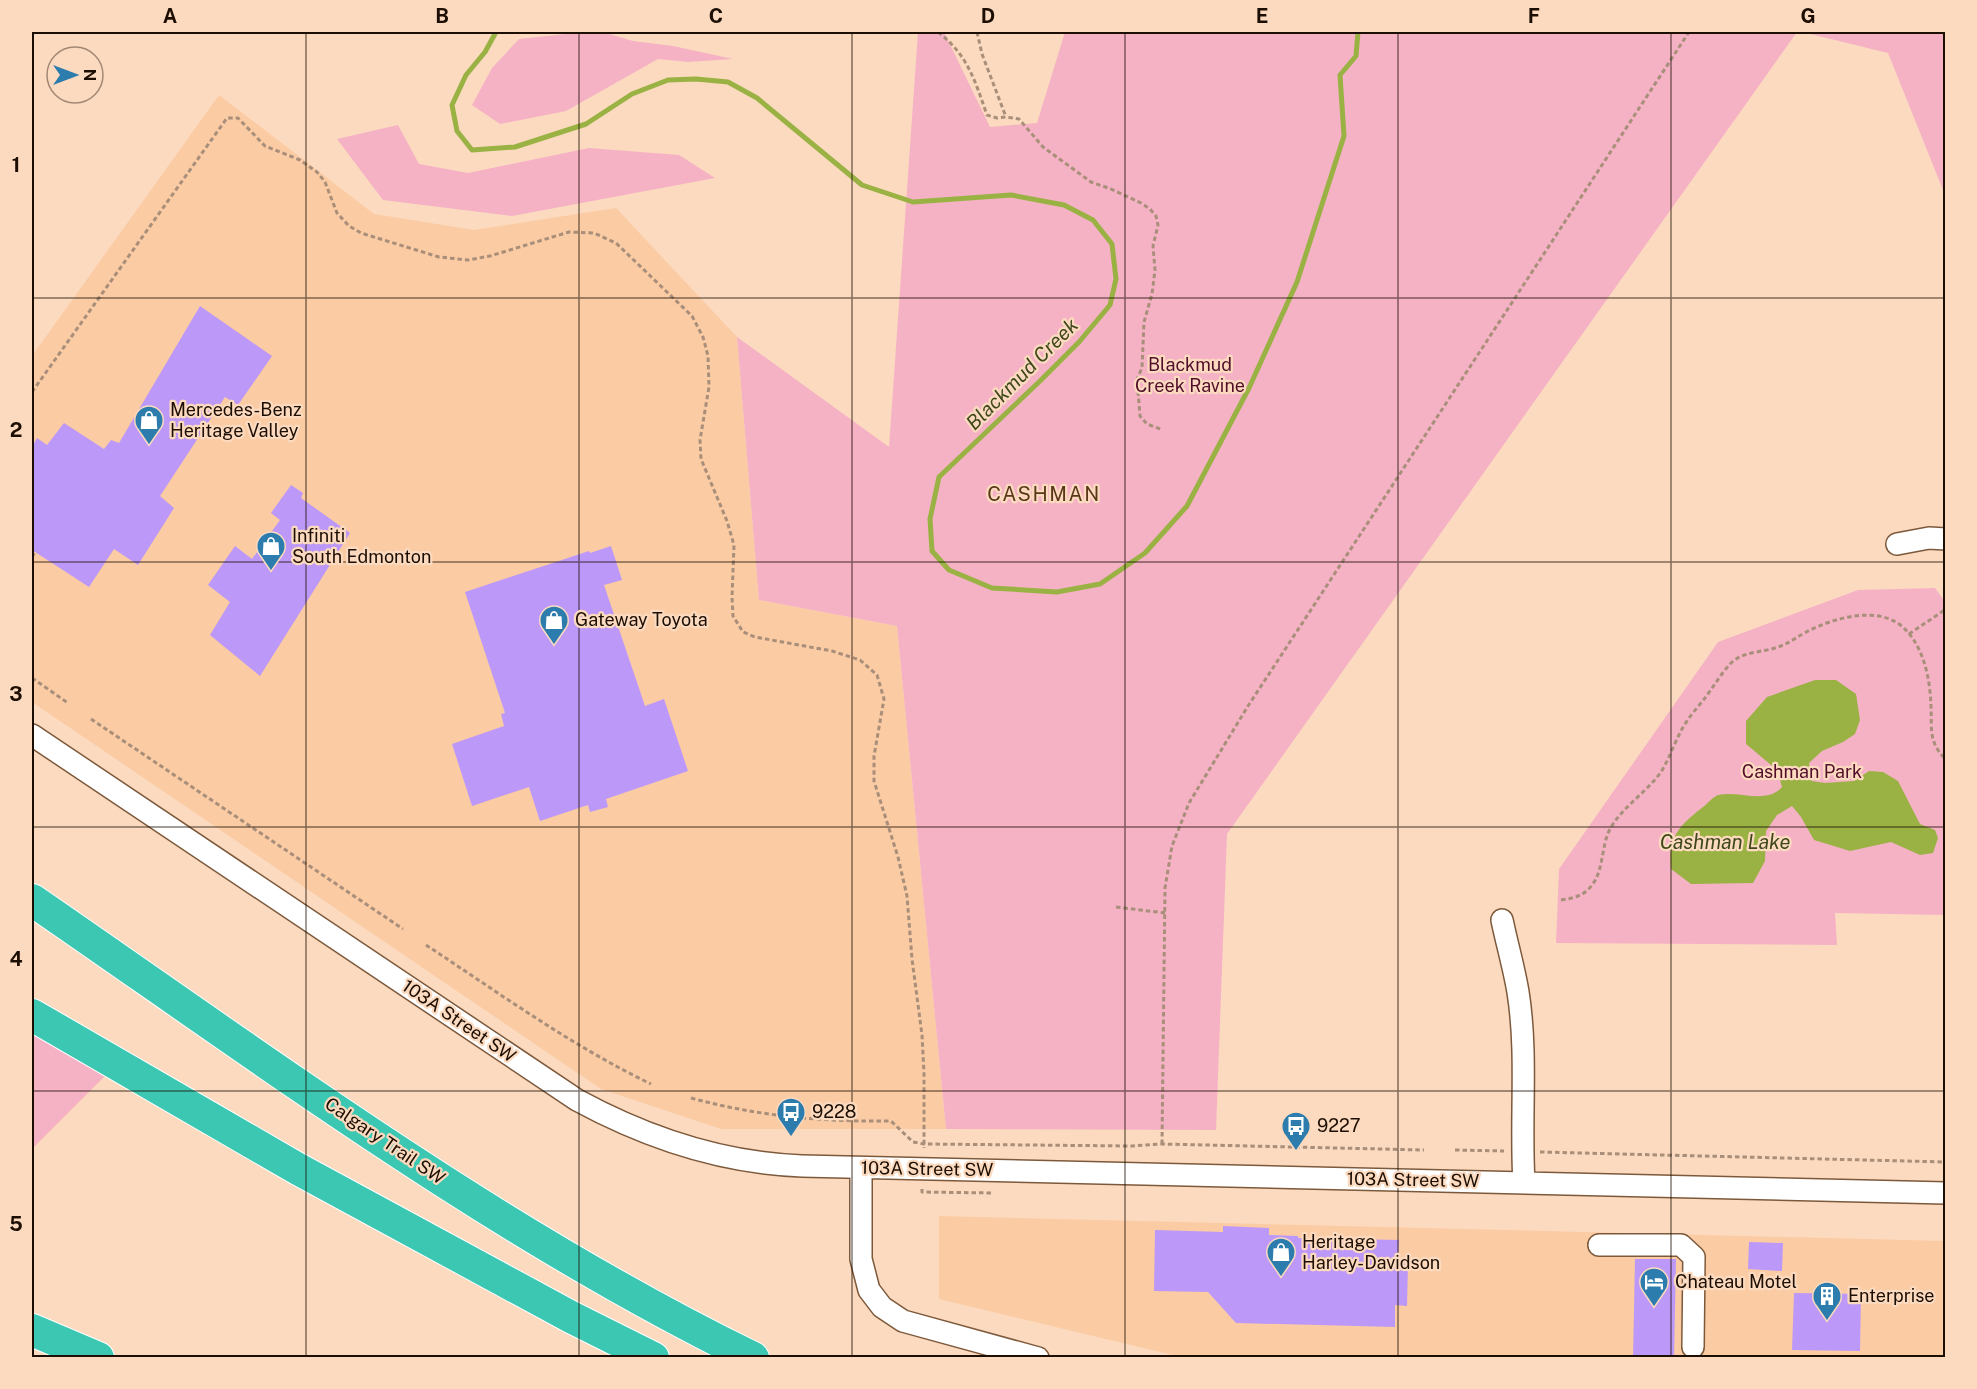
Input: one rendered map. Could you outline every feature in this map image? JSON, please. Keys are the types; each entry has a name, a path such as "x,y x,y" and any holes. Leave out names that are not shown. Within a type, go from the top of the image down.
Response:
{"highway":[{"name":"Calgary Trail SW","path":"32,900 401,1154 622,1290 753,1358"},
{"path":"32,1015 298,1169 571,1317 653,1358"},
{"path":"32,1330 98,1358"}],"street":[{"path":"1897,544 1929,538 1946,539"},
{"name":"103A Street SW","path":"32,735 467,1027 593,1108 634,1128 707,1153 776,1165 861,1168 1946,1193"},
{"path":"1502,920 1518,993 1524,1068 1522,1151 1524,1183"},
{"path":"861,1168 861,1259 869,1290 882,1307 903,1321 1038,1358"},
{"path":"1599,1245 1681,1245 1694,1257 1693,1347"}],"path":[{"path":"938,32 964,57 979,89 987,115 1019,119 1043,147 1091,182 1141,204 1156,216 1158,225 1153,246 1155,270 1152,294 1144,322 1142,368 1137,379 1140,416 1147,424 1163,430"},
{"path":"977,32 982,54 1006,117"},
{"path":"1162,1144 1165,888 1172,846 1189,803 1254,696 1689,32"},
{"path":"32,392 227,118 238,118 266,146 300,160 317,172 325,182 337,213 349,226 361,233 439,257 468,260 490,256 569,232 594,233 616,243 692,316 703,337 708,356 708,387 700,440 701,459 727,521 734,545 733,616 743,632 749,635 832,651 860,660 877,675 884,699 874,756 874,781 898,857 907,896 922,1035 924,1146"},
{"path":"32,557 35,552"},
{"path":"1909,634 1946,609"},
{"path":"1561,900 1580,896 1592,885 1597,878 1602,849 1610,829 1625,808 1662,771 1682,729 1734,660 1777,648 1821,624 1852,617 1879,617 1899,624 1909,634 1916,643 1925,666 1933,743 1946,760"},
{"path":"32,678 68,703"},
{"path":"91,719 403,929"},
{"path":"1116,907 1165,913"},
{"path":"426,945 574,1041 651,1084"},
{"path":"691,1098 726,1108 764,1114 844,1121 891,1121 913,1142 924,1146 1162,1144 1424,1150"},
{"path":"1455,1150 1946,1162"},
{"path":"922,1187 922,1192 993,1193"}],"shaded area":[{"path":"219,95 374,214 474,230 616,208 737,337 759,600 897,626 946,1129 721,1129 601,1089 32,702 32,356"},
{"path":"939,1216 1945,1241 1945,1357 1181,1357 939,1299"}],"green space":[{"path":"603,32 633,41 673,46 733,59 688,62 658,59 566,111 500,124 472,105 492,68 519,39"},
{"name":"Blackmud Creek Ravine","path":"918,32 944,32 990,127 1037,123 1065,32 1797,32 1227,834 1216,1130 946,1129 897,626 759,600 737,337 889,447"},
{"path":"1802,32 1945,32 1945,195 1888,53"},
{"path":"398,125 419,164 468,173 589,148 679,155 715,178 512,216 383,200 337,139"},
{"name":"Cashman Park","path":"1935,588 1946,603 1945,915 1835,913 1837,945 1556,943 1559,869 1718,642 1858,590"},
{"path":"32,996 117,1064 32,1149"}],"water":[{"name":"Cashman Lake","path":"1815,680 1836,680 1856,694 1860,720 1855,734 1822,751 1809,763 1812,781 1825,783 1854,781 1869,771 1883,772 1898,781 1920,824 1935,830 1938,838 1933,853 1920,855 1891,842 1850,851 1814,840 1792,806 1777,815 1766,831 1765,861 1753,883 1691,884 1671,869 1671,848 1677,833 1687,820 1718,795 1768,795 1782,787 1777,770 1746,744 1746,721 1767,697"}],"building":[{"name":"Mercedes-Benz Heritage Valley","path":"200,306 272,356 238,405 225,397 160,496 174,508 138,565 114,549 89,587 32,550 32,447 37,438 47,445 64,423 104,449 111,440 119,443"},
{"name":"Infiniti South Edmonton","path":"291,485 303,493 301,498 350,533 260,676 210,635 230,602 208,585 235,546 252,559 280,520 271,513"},
{"name":"Gateway Toyota","path":"611,546 622,580 604,585 645,706 664,699 688,771 606,799 608,807 590,812 588,805 540,821 529,787 472,806 452,744 504,726 501,714 505,713 465,592 589,551 590,553"},
{"name":"Heritage Harley-Davidson","path":"1223,1226 1269,1228 1269,1235 1298,1236 1298,1238 1399,1240 1398,1262 1408,1263 1407,1306 1395,1305 1395,1327 1236,1323 1208,1292 1154,1291 1155,1230 1223,1232"},
{"path":"1749,1242 1783,1243 1782,1271 1748,1269"},
{"name":"Chateau Motel","path":"1635,1259 1676,1259 1674,1358 1633,1358"},
{"name":"Enterprise","path":"1794,1293 1861,1294 1860,1351 1792,1350"}],"waterway":[{"name":"Blackmud Creek","path":"496,32 485,52 466,75 452,105 457,131 472,150 515,147 586,124 632,94 668,80 696,79 728,82 757,98 862,185 913,202 1011,195 1064,205 1093,220 1112,244 1116,279 1110,305 1079,342 939,477 930,519 932,551 949,570 992,588 1057,592 1100,584 1145,553 1187,506 1249,388 1297,282 1344,136 1340,75 1356,56 1358,32"}],"place":[{"name":"Mercedes-Benz Heritage Valley","path":"149,446"},
{"name":"Infiniti South Edmonton","path":"271,572"},
{"name":"Gateway Toyota","path":"554,646"},
{"name":"9228","path":"791,1138"},
{"name":"9227","path":"1296,1152"},
{"name":"Heritage Harley-Davidson","path":"1281,1278"},
{"name":"Chateau Motel","path":"1654,1308"},
{"name":"Enterprise","path":"1827,1322"}],"district":[{"name":"CASHMAN","path":"1044,494"}]}
